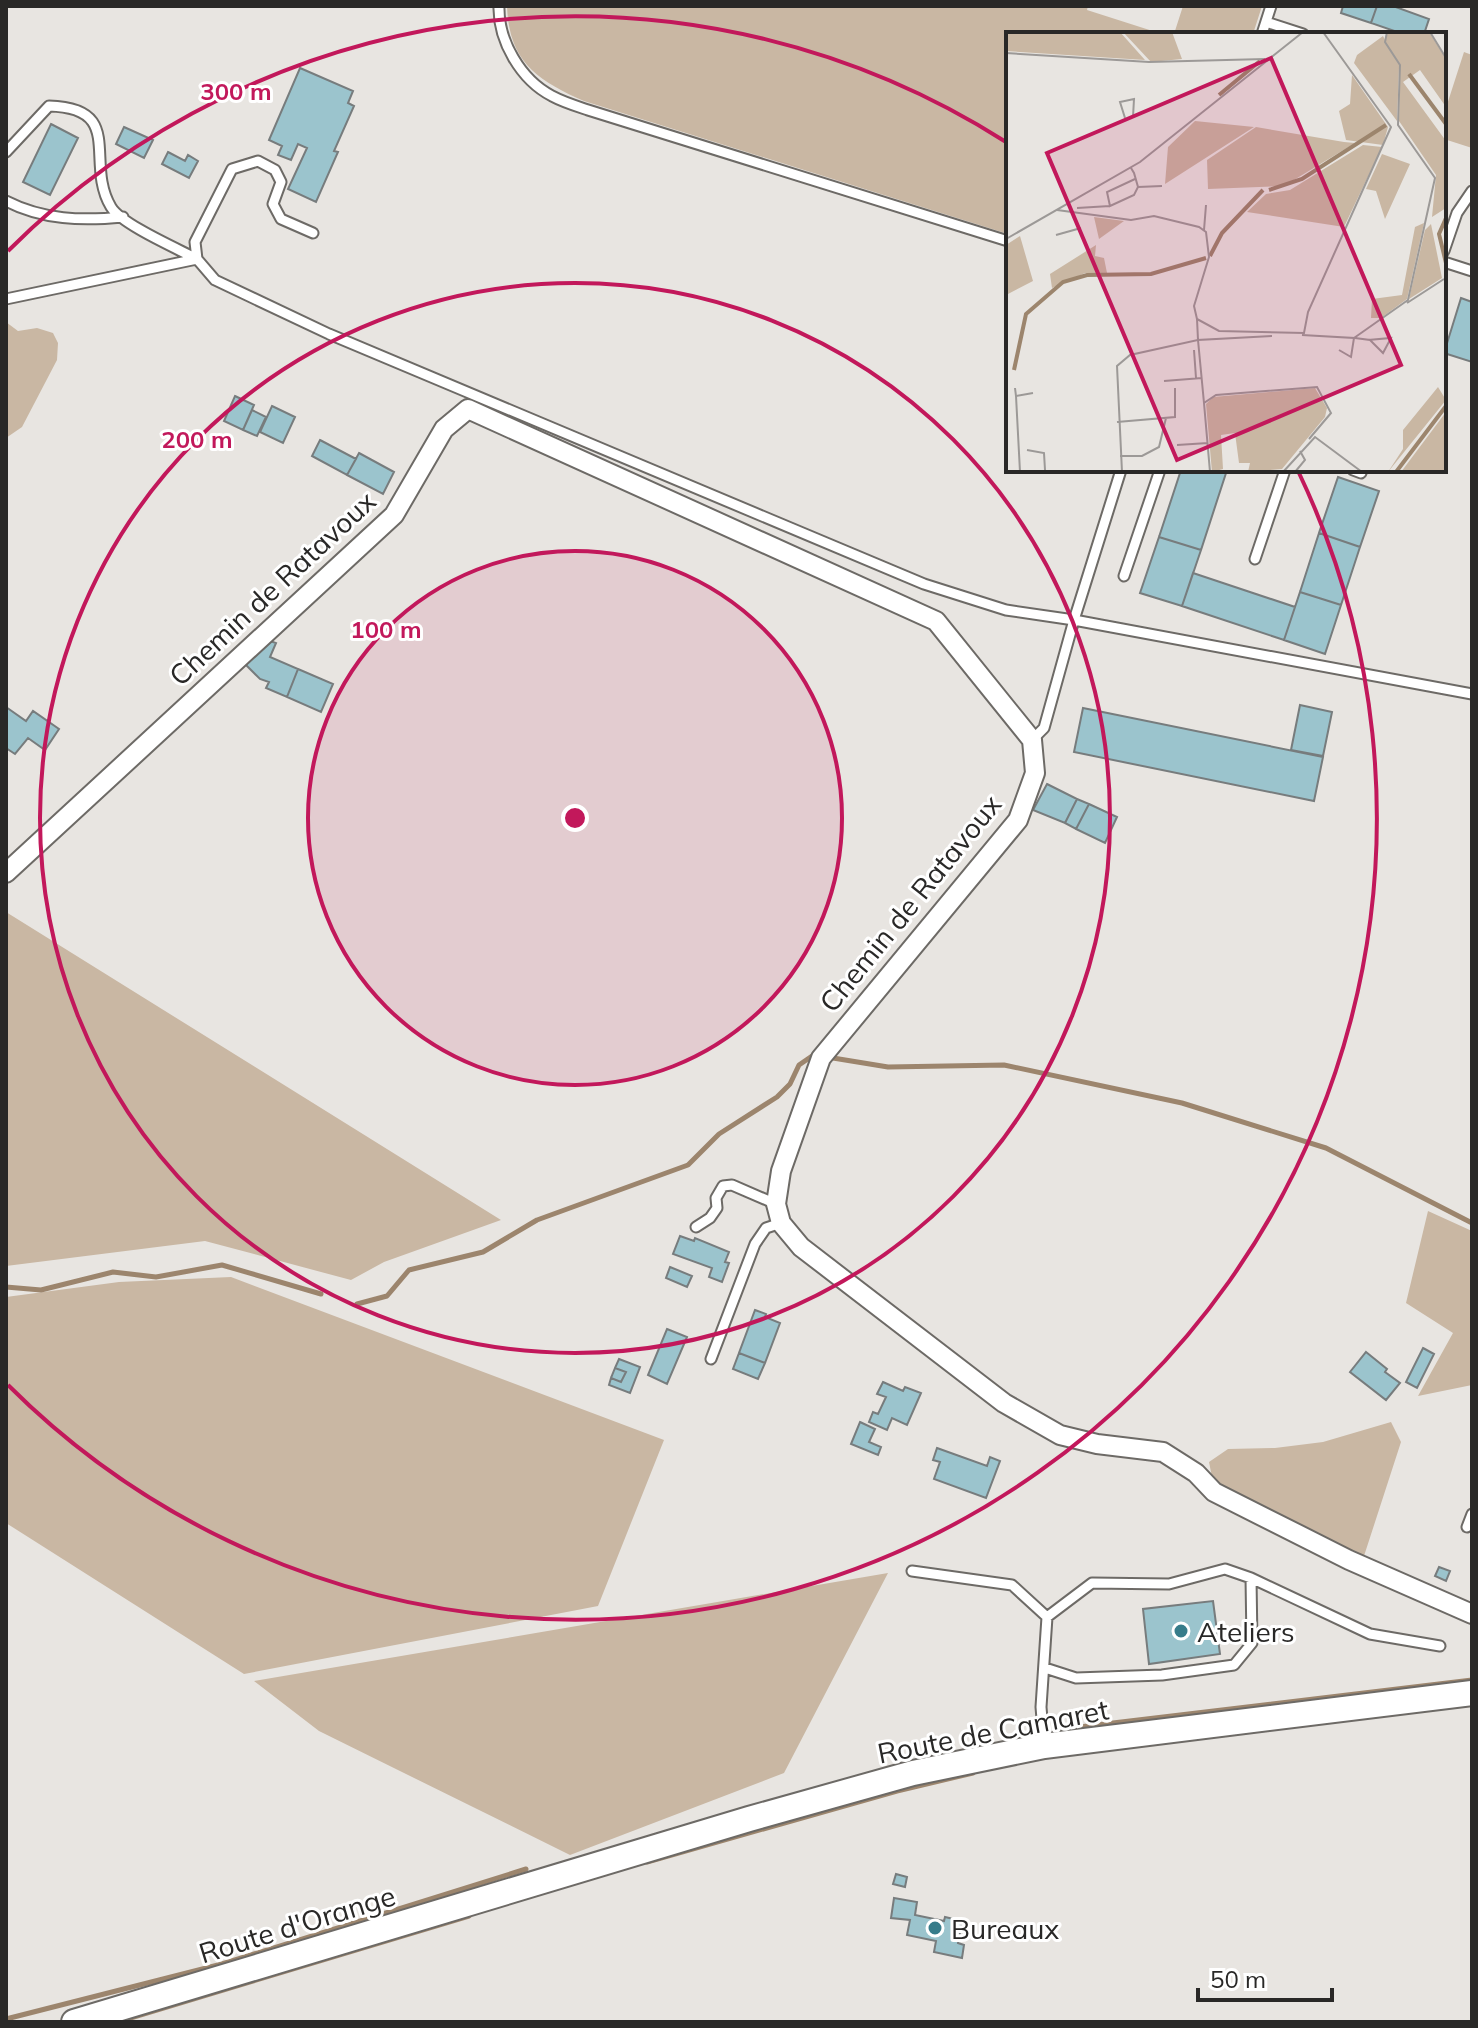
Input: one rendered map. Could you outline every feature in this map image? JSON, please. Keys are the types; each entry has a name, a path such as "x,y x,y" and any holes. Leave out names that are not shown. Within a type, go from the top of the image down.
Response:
{"main road":[{"name":"Route de Camaret","path":"537,1883 913,1773 1044,1746 1472,1693"},
{"name":"Route d'Orange","path":"74,2022 537,1883"}],"street":[{"name":"Chemin de Ratavoux","path":"6,873 394,515 444,429 468,409 936,621 1032,740 1035,773 1018,820 821,1058 781,1171 779,1213"},
{"path":"779,1213 801,1247 1004,1403 1030,1419 1060,1435 1097,1444 1163,1452 1196,1473 1214,1492 1349,1560 1472,1614"}],"lane":[{"path":"499,6 499,16 514,57 525,76 551,96 1006,240"},
{"path":"1263,32 1271,6"},
{"path":"1266,22 1297,32"},
{"path":"6,152 49,106 72,107 92,119 99,136 101,183 113,210 197,259 215,280 329,334 909,578 1006,610 1472,694"},
{"path":"197,259 195,242 232,169 258,161 275,170 281,182 273,204 281,219 313,233"},
{"path":"1446,245 1457,213 1472,191"},
{"path":"6,201 21,209 52,217 89,220 123,217"},
{"path":"6,299 197,259"},
{"path":"1446,263 1472,271"},
{"path":"1032,740 1044,728 1120,472"},
{"path":"1124,576 1159,472"},
{"path":"1255,559 1284,472"},
{"path":"696,1227 710,1218 717,1208 716,1198 723,1186 732,1185 779,1213 755,1244 711,1359"},
{"path":"1467,1527 1472,1514"},
{"path":"1047,1617 1092,1583 1169,1584 1225,1569 1251,1578 1370,1634 1440,1646"},
{"path":"912,1571 1012,1585 1047,1617 1041,1707 1044,1746"},
{"path":"1045,1668 1076,1678 1162,1675 1234,1665 1252,1643 1251,1578"}],"shaded area":[{"path":"507,6 1088,6 1087,10 1156,32 1006,32 1006,233 584,101 552,85 529,67 513,42"},
{"path":"1183,6 1262,6 1254,32 1175,32"},
{"path":"1464,52 1472,55 1472,148 1446,140 1446,108"},
{"path":"6,322 18,331 37,328 53,333 58,343 57,360 22,427 6,438"},
{"path":"6,912 501,1220 384,1262 351,1280 205,1241 6,1266"},
{"path":"1428,1211 1472,1231 1472,1385 1418,1396 1453,1333 1406,1303"},
{"path":"231,1277 664,1440 598,1606 244,1674 6,1523 6,1297 119,1282"},
{"path":"1391,1422 1401,1442 1364,1556 1213,1482 1209,1462 1228,1449 1275,1448 1323,1442"},
{"path":"888,1573 784,1773 570,1855 319,1731 254,1681"}],"building":[{"path":"1343,6 1377,6 1371,23 1341,13"},
{"path":"1377,6 1393,6 1429,19 1425,32 1397,32 1371,23"},
{"path":"300,68 353,91 348,103 354,106 316,202 288,189 307,148 298,144 291,160 278,155 282,146 269,140"},
{"path":"51,124 78,138 50,195 23,182"},
{"path":"124,127 153,140 144,158 116,144"},
{"path":"168,152 185,161 188,155 198,161 189,178 162,164"},
{"path":"1461,298 1472,302 1472,362 1446,354"},
{"path":"235,396 254,405 243,430 224,421"},
{"path":"272,406 295,417 283,443 260,432"},
{"path":"252,410 266,417 257,436 243,430"},
{"path":"320,440 356,459 347,475 312,456"},
{"path":"359,453 394,472 383,494 347,475"},
{"path":"1180,472 1226,472 1201,550 1159,537"},
{"path":"1338,477 1379,491 1360,547 1319,533"},
{"path":"1319,533 1360,547 1341,605 1300,592"},
{"path":"1159,537 1201,550 1182,606 1140,593"},
{"path":"1193,573 1295,607 1284,640 1182,606"},
{"path":"1300,592 1341,605 1325,654 1284,640"},
{"path":"270,641 276,643 270,657 298,669 287,697 266,688 269,682 260,679 245,664"},
{"path":"298,669 333,684 321,712 287,697"},
{"path":"1300,705 1332,712 1323,756 1291,750"},
{"path":"6,707 26,721 33,711 59,729 45,750 28,738 15,754 6,748"},
{"path":"1083,708 1323,757 1314,801 1074,752"},
{"path":"1047,784 1077,799 1065,823 1033,810"},
{"path":"1077,799 1089,804 1076,829 1065,823"},
{"path":"1089,804 1117,817 1105,843 1076,829"},
{"path":"680,1236 694,1241 695,1238 729,1252 725,1262 729,1263 722,1282 709,1277 712,1268 673,1254"},
{"path":"670,1267 692,1276 687,1287 666,1278"},
{"path":"755,1310 780,1323 765,1363 739,1353"},
{"path":"667,1329 687,1337 667,1384 648,1375"},
{"path":"1423,1348 1434,1354 1417,1388 1406,1382"},
{"path":"1366,1352 1400,1383 1386,1400 1350,1372"},
{"path":"739,1353 765,1363 758,1379 733,1369"},
{"path":"619,1359 640,1367 630,1393 609,1385 611,1378 621,1382 626,1372 615,1368"},
{"path":"615,1368 626,1372 621,1382 611,1378"},
{"path":"883,1382 903,1391 905,1387 921,1393 907,1425 892,1418 887,1430 869,1422 873,1412 878,1414 886,1397 877,1394"},
{"path":"860,1422 875,1429 869,1442 881,1447 878,1455 851,1444"},
{"path":"937,1448 987,1466 990,1457 1000,1461 986,1498 934,1479 940,1462 933,1460"},
{"path":"1439,1567 1450,1571 1446,1581 1435,1576"},
{"name":"Ateliers","path":"1213,1601 1220,1654 1149,1664 1143,1609"},
{"path":"896,1874 907,1877 905,1887 893,1884"},
{"name":"Bureaux","path":"894,1898 917,1902 915,1915 962,1921 958,1943 964,1945 962,1958 934,1952 936,1941 907,1935 910,1920 891,1918"}],"waterway":[{"path":"357,1304 387,1296 409,1270 483,1252 537,1220 688,1165 719,1134 777,1097 790,1084 799,1065 815,1054"},
{"path":"833,1058 888,1067 1004,1065 1182,1103 1326,1148 1472,1223"},
{"path":"6,1287 41,1290 113,1272 156,1277 222,1265 321,1294"},
{"path":"1071,1728 1472,1680"},
{"path":"647,1862 897,1791 973,1773"},
{"path":"6,2019 222,1964 526,1869"},
{"path":"117,2022 469,1916"}],"place":[{"name":"Ateliers","path":"1181,1631"},
{"name":"Bureaux","path":"935,1928"}]}
